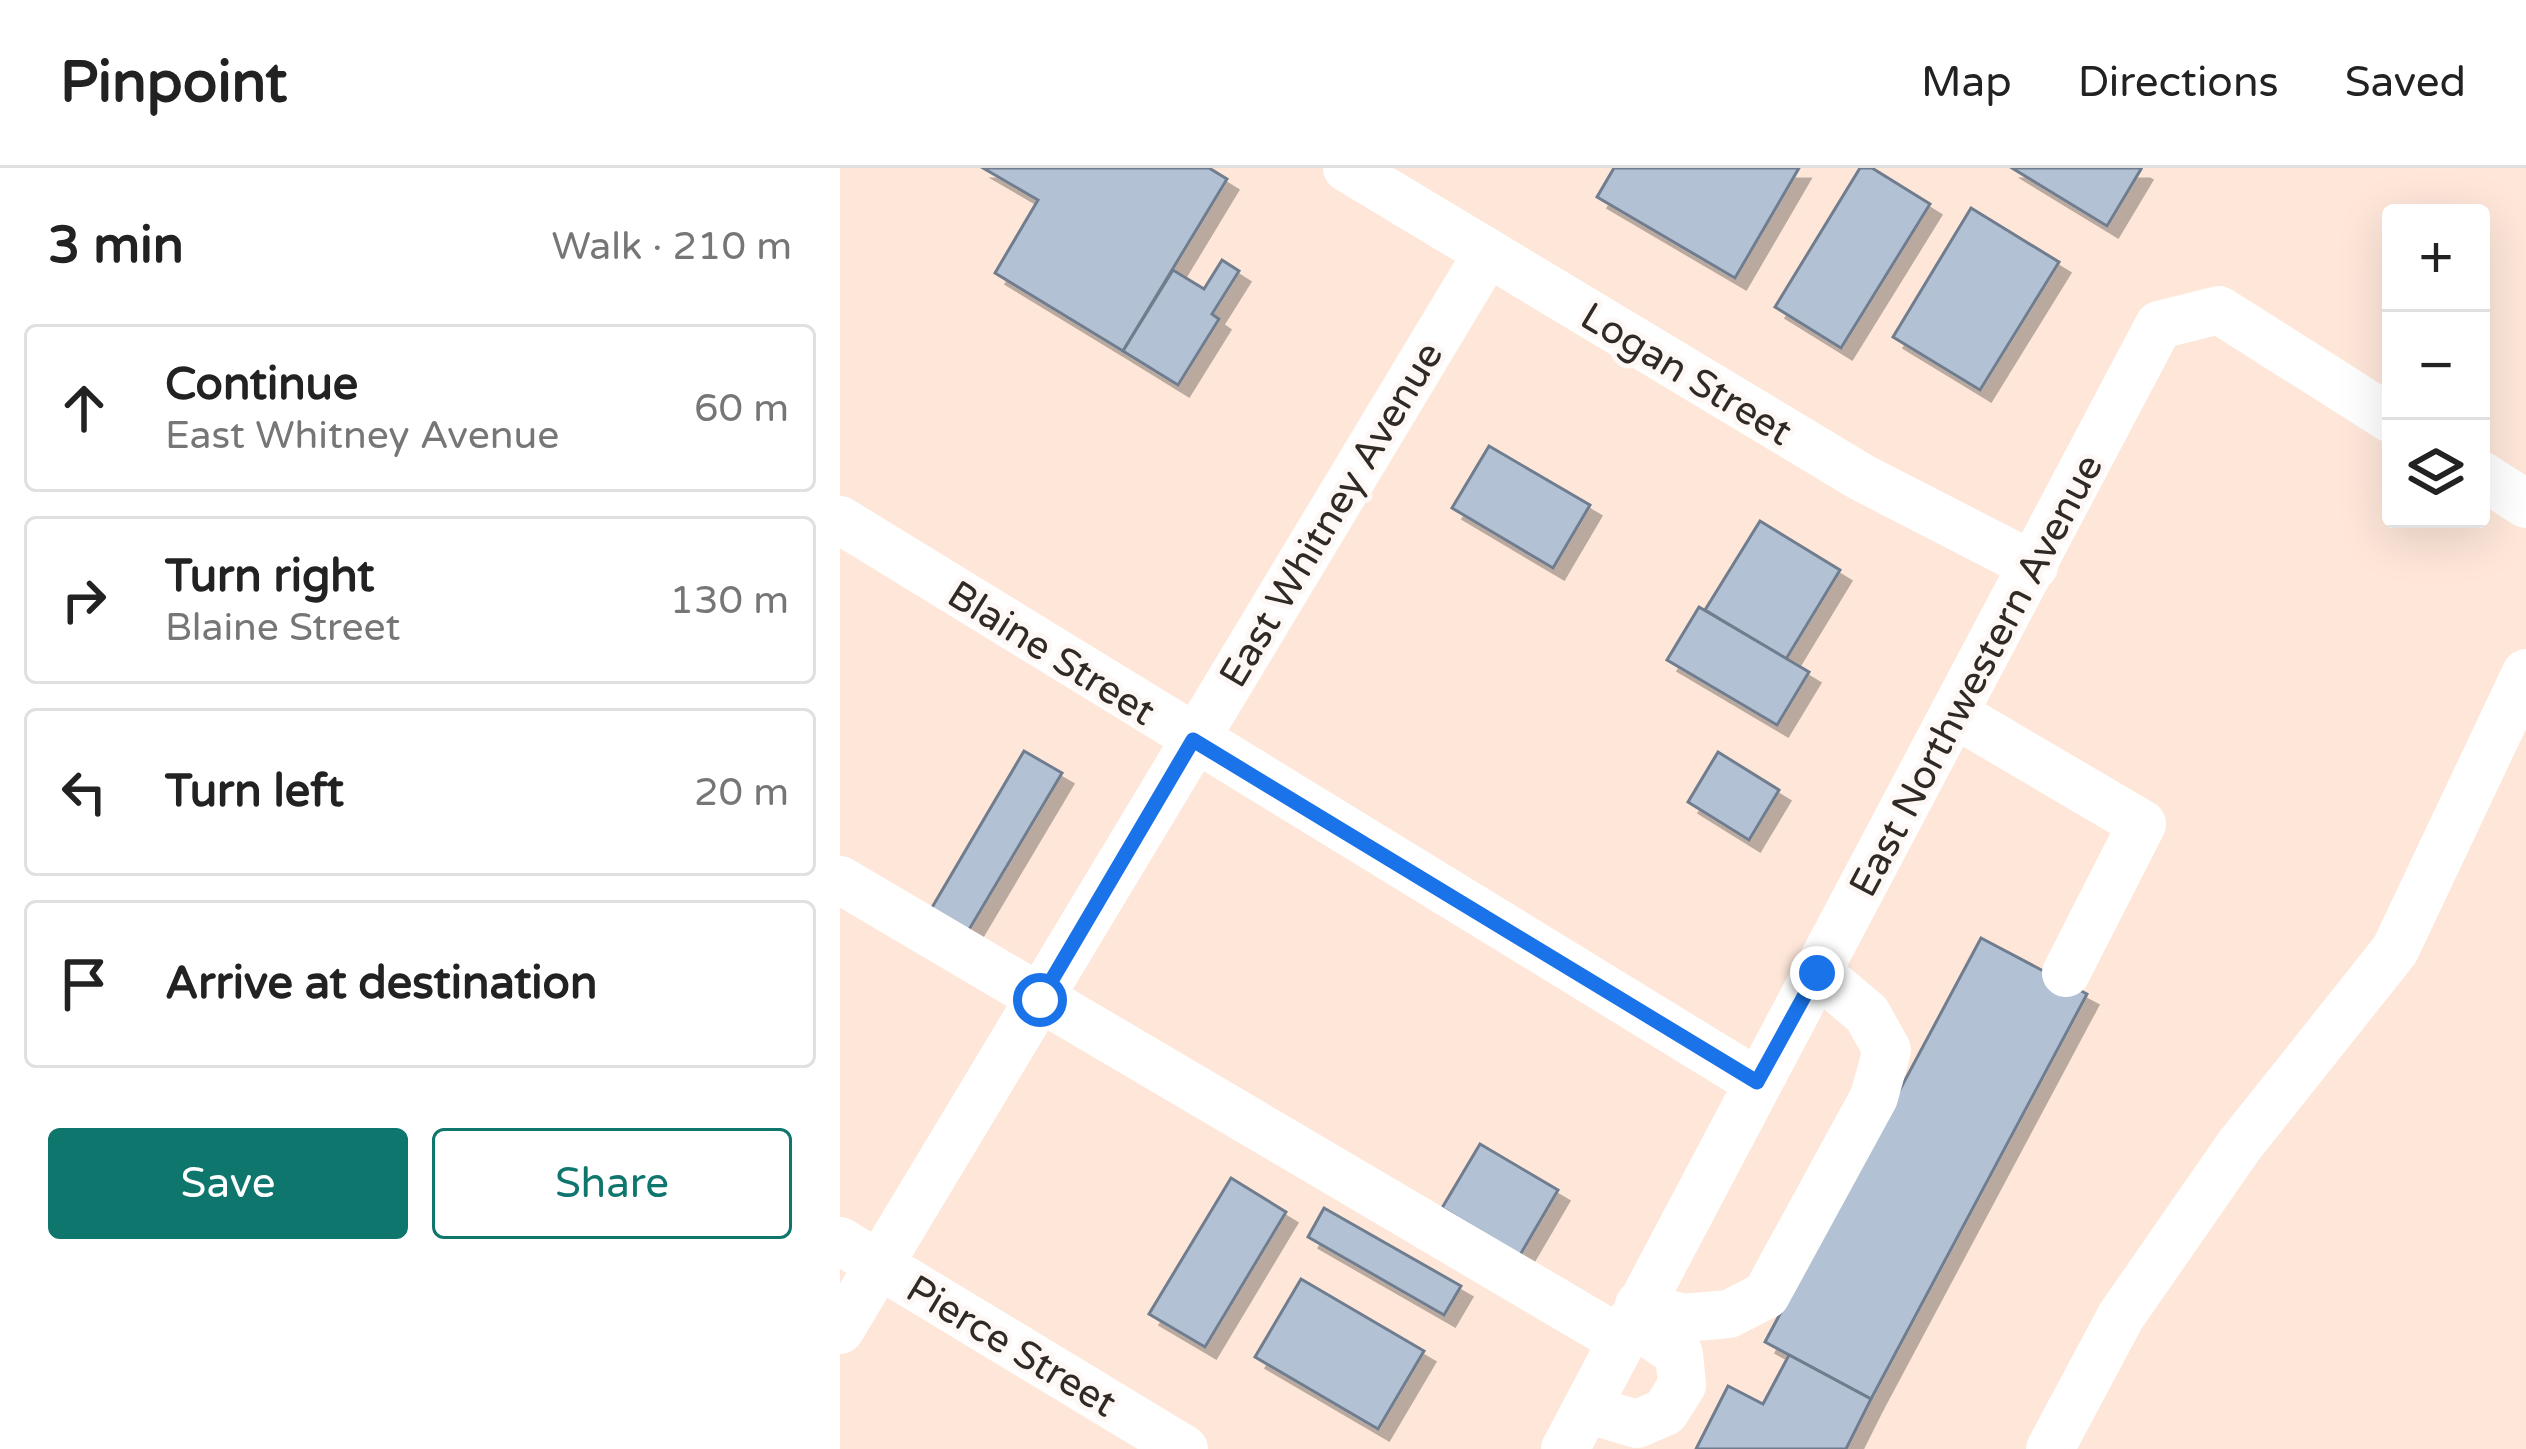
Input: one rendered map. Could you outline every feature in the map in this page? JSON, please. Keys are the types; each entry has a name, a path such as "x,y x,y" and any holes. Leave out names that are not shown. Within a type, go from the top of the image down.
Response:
{"street":[{"name":"Logan Street","path":"1347,168 1861,477 2034,566"},
{"name":"East Whitney Avenue","path":"840,1330 860,1253 1040,1000 1487,254"},
{"name":"East Northwestern Avenue","path":"1576,1429 2159,326 2219,310 2382,412"},
{"path":"2490,481 2526,504"},
{"name":"Blaine Street","path":"840,520 1757,1082"},
{"path":"2050,1449 2121,1316 2239,1146 2395,950 2526,674"},
{"path":"1955,714 2142,824 2066,973"},
{"path":"840,880 1040,1000 1630,1322 1679,1354 1682,1385 1665,1412 1636,1424 1576,1429"},
{"path":"1630,1322 1729,1314 1766,1295 1874,1097 1887,1051 1867,1014 1817,973"},
{"name":"Pierce Street","path":"860,1253 1184,1449"}],"building":[{"path":"983,168 1209,168 1227,179 1123,351 995,273 1038,200"},
{"path":"1614,168 1799,168 1735,278 1597,197"},
{"path":"1860,168 1872,168 1930,204 1841,348 1775,307"},
{"path":"2012,168 2139,168 2141,169 2107,226"},
{"path":"1971,208 2059,262 1980,390 1893,337"},
{"path":"1222,260 1239,271 1212,314 1219,319 1178,385 1123,351 1173,270 1204,289"},
{"path":"1489,446 1590,505 1553,568 1452,508"},
{"path":"1760,521 1840,570 1786,659 1705,610"},
{"path":"1699,607 1809,672 1777,725 1667,660"},
{"path":"1024,751 1062,773 964,938 927,916"},
{"path":"1718,752 1779,790 1749,840 1688,802"},
{"path":"1981,938 2087,994 1871,1399 1765,1342"},
{"path":"1480,1144 1558,1190 1520,1255 1442,1208"},
{"path":"1231,1178 1286,1212 1205,1347 1149,1314"},
{"path":"1324,1208 1461,1286 1444,1315 1308,1237"},
{"path":"1301,1279 1424,1351 1378,1429 1255,1357"},
{"path":"1789,1355 1871,1399 1846,1449 1696,1449 1728,1386 1763,1404"}],"route":[{"path":"1040,1000 1193,740 1757,1082 1817,973"}]}
